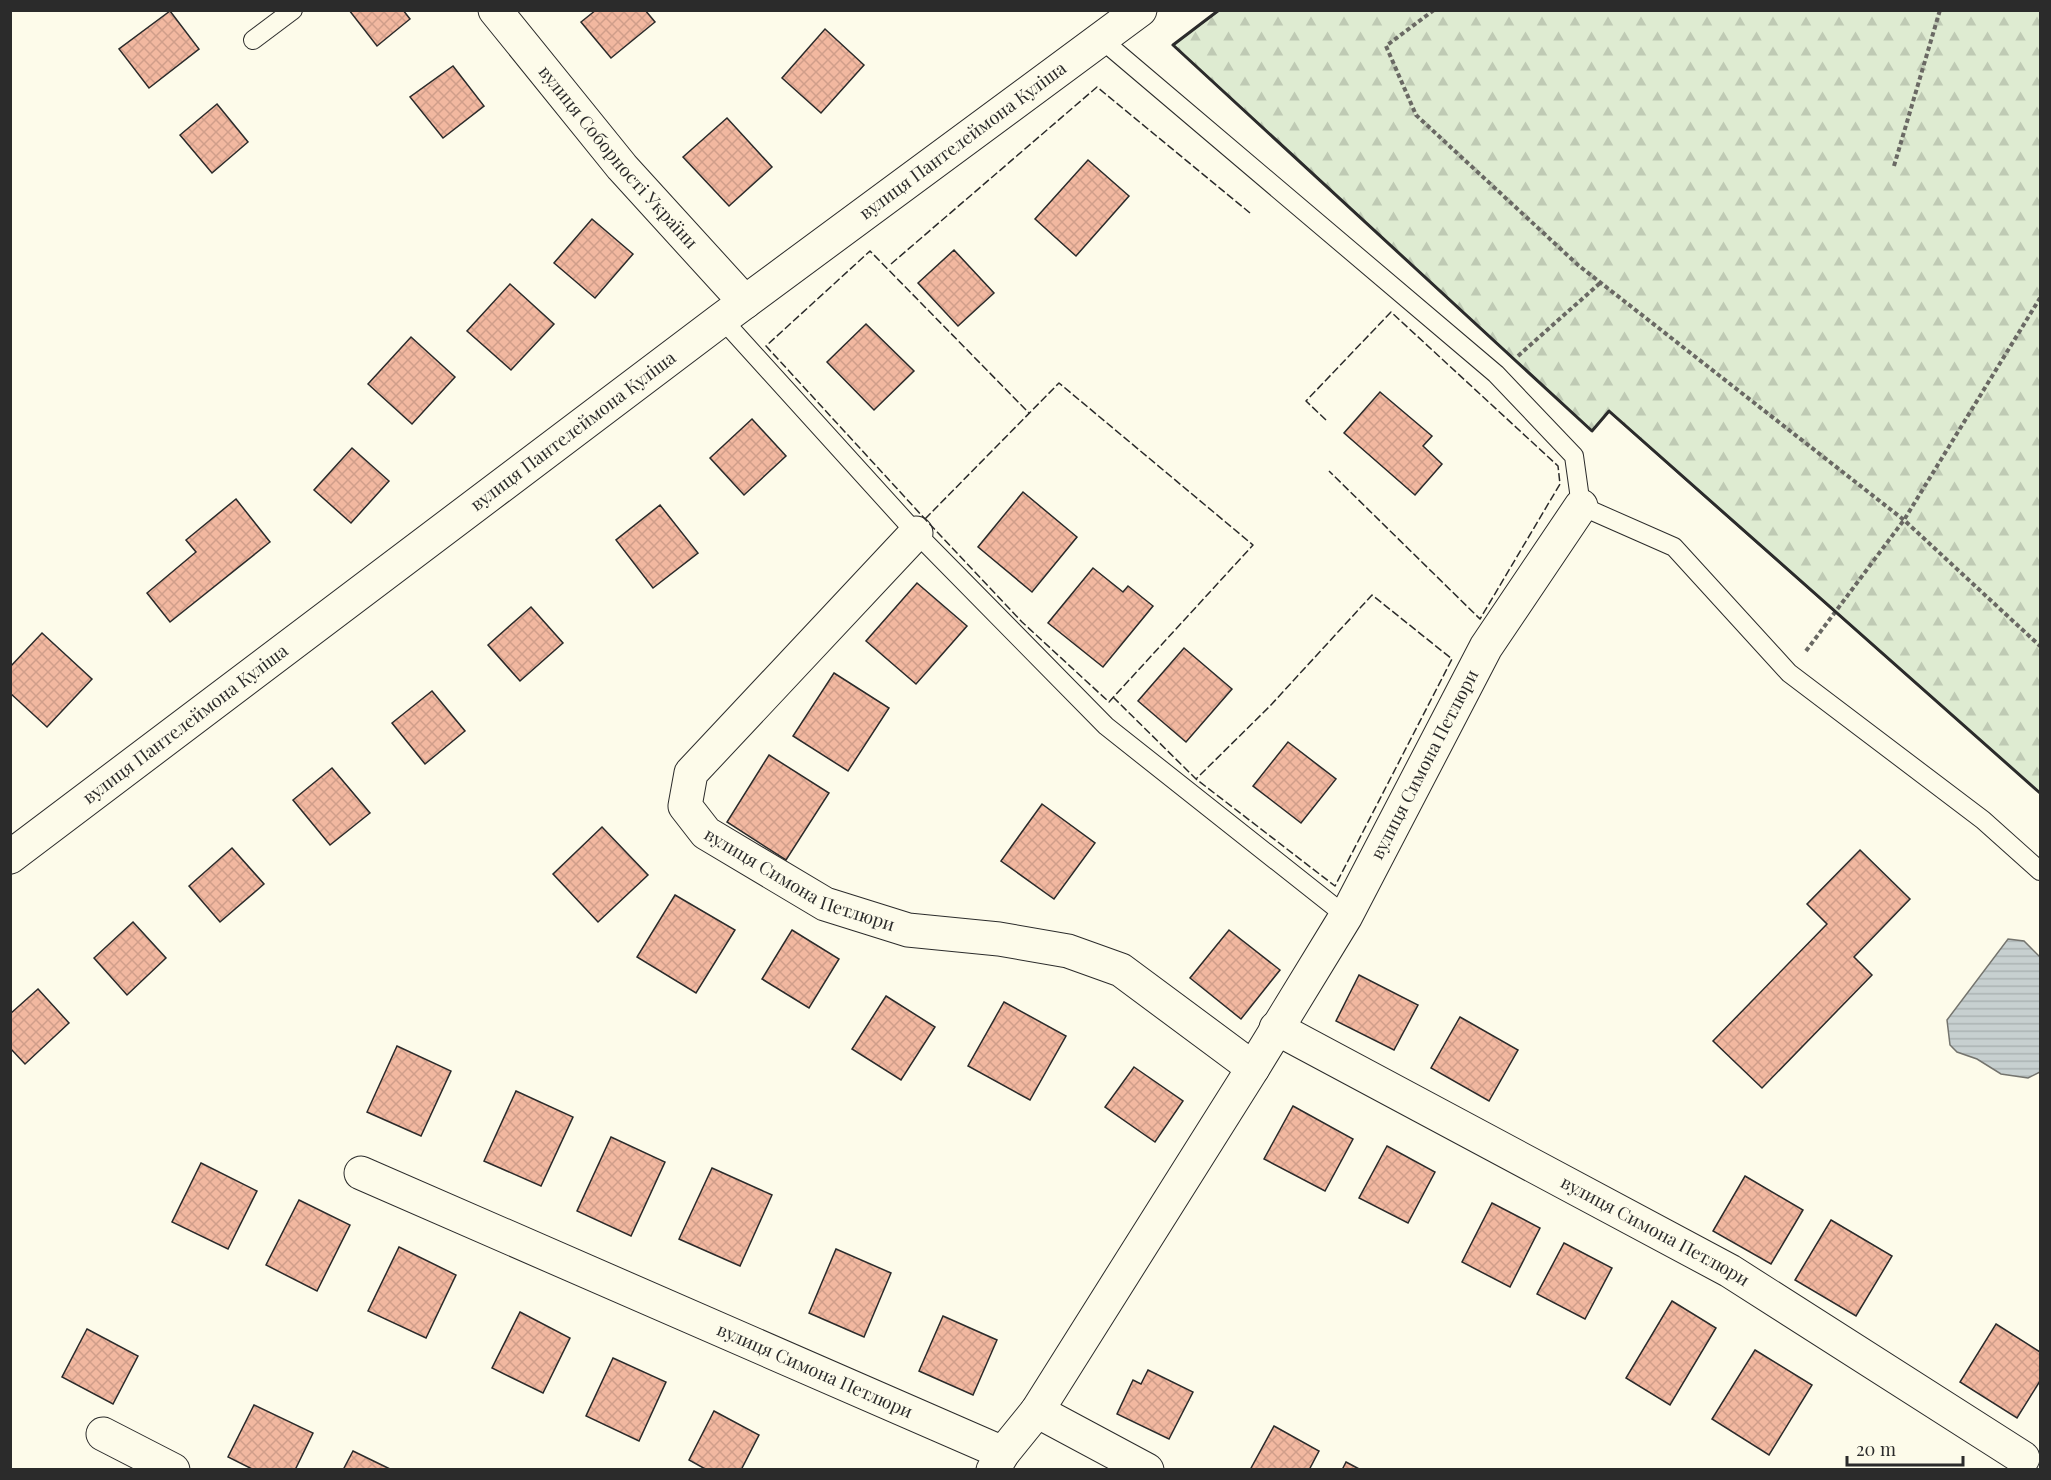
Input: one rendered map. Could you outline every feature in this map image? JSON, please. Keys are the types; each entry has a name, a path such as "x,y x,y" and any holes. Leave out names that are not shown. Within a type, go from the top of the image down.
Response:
{"street":[{"name":"вулиця Соборності України","path":"495,10 734,310"},
{"name":"вулиця Пантелеймона Куліша","path":"10,857 734,310 1140,10"},
{"name":"вулиця Симона Петлюри","path":"361,1173 998,1461 1037,1411 1346,916 1486,647 1581,506"},
{"name":"вулиця Симона Петлюри","path":"916,532 691,773 685,806 706,833 825,904 908,930 999,939 1056,949 1120,970 1253,1068"},
{"name":"вулиця Симона Петлюри","path":"1276,1028 1730,1271 2023,1458"},
{"path":"1037,1411 1147,1470"},
{"path":"103,1434 173,1470"}],"lane":[{"path":"253,40 293,10"},
{"path":"1101,39 1496,374 1574,456 1581,506 1674,547 1789,673 1983,820 2040,871"},
{"path":"734,310 916,532 1106,726 1346,916"}],"path":[{"path":"1434,10 1386,46 1416,115 1578,265 1904,520 2040,646"},
{"path":"1894,166 1940,10"},
{"path":"1496,374 1600,283"},
{"path":"1789,673 1904,520 2040,298"}],"green space":[{"path":"1219,11 2040,11 2040,793 1609,412 1592,431 1173,45"}],"shaded area":[{"path":"2008,939 2024,941 2040,957 2040,1072 2028,1078 2001,1074 1977,1059 1957,1052 1950,1045 1947,1020"}],"building":[{"path":"349,10 403,10 410,19 377,46"},
{"path":"596,10 645,10 655,22 611,58 581,22"},
{"path":"170,11 199,49 149,88 119,49"},
{"path":"825,29 864,65 821,113 782,78"},
{"path":"453,66 484,106 443,138 410,97"},
{"path":"217,104 248,142 212,173 180,135"},
{"path":"727,118 772,167 729,206 683,157"},
{"path":"1088,160 1129,196 1076,256 1035,219"},
{"path":"592,219 633,254 595,298 554,263"},
{"path":"954,250 994,293 958,326 918,283"},
{"path":"510,284 554,324 511,370 467,331"},
{"path":"866,324 914,371 874,410 827,362"},
{"path":"411,337 455,377 412,424 368,384"},
{"path":"1380,392 1432,436 1423,446 1442,464 1415,495 1344,433"},
{"path":"752,419 786,456 744,495 710,458"},
{"path":"352,448 389,481 351,523 314,490"},
{"path":"1023,492 1077,537 1032,592 978,547"},
{"path":"236,499 270,542 170,622 147,593 196,552 186,540"},
{"path":"660,505 698,553 653,588 616,540"},
{"path":"1093,568 1123,592 1128,586 1153,606 1103,667 1048,623"},
{"path":"917,583 967,626 916,684 866,641"},
{"path":"531,607 563,643 520,681 488,645"},
{"path":"42,633 92,679 47,727 10,693 10,667"},
{"path":"1184,648 1232,689 1186,742 1138,701"},
{"path":"834,673 889,708 848,771 793,736"},
{"path":"432,691 465,731 425,764 392,723"},
{"path":"1288,742 1336,779 1301,823 1253,786"},
{"path":"769,755 829,793 786,860 727,822"},
{"path":"332,768 370,813 330,845 293,800"},
{"path":"1042,804 1095,843 1054,899 1001,861"},
{"path":"602,827 648,875 598,922 553,874"},
{"path":"232,848 264,884 220,922 189,886"},
{"path":"1860,850 1910,899 1854,957 1872,975 1762,1088 1713,1041 1827,924 1807,904"},
{"path":"675,895 735,930 696,993 637,957"},
{"path":"133,922 166,958 127,995 94,958"},
{"path":"792,930 839,959 809,1008 762,979"},
{"path":"1229,930 1280,970 1241,1019 1190,978"},
{"path":"1359,975 1418,1005 1394,1050 1336,1021"},
{"path":"38,989 69,1023 25,1064 10,1048 10,1014"},
{"path":"886,996 935,1027 901,1080 852,1049"},
{"path":"1004,1002 1066,1036 1030,1100 968,1066"},
{"path":"1460,1017 1518,1050 1489,1101 1431,1068"},
{"path":"397,1046 451,1071 421,1136 367,1112"},
{"path":"1134,1067 1183,1101 1155,1142 1105,1107"},
{"path":"516,1091 573,1117 541,1186 484,1161"},
{"path":"1293,1106 1353,1139 1325,1191 1264,1159"},
{"path":"611,1137 665,1162 631,1236 577,1211"},
{"path":"1387,1146 1435,1172 1408,1223 1359,1198"},
{"path":"201,1163 257,1191 228,1249 172,1222"},
{"path":"712,1168 772,1195 740,1266 679,1239"},
{"path":"1745,1176 1803,1210 1771,1264 1713,1231"},
{"path":"299,1200 350,1225 317,1291 266,1265"},
{"path":"1492,1203 1540,1228 1510,1287 1462,1262"},
{"path":"1831,1220 1892,1256 1856,1316 1795,1280"},
{"path":"1564,1243 1612,1268 1585,1319 1537,1294"},
{"path":"399,1247 456,1275 426,1338 368,1311"},
{"path":"836,1249 891,1273 864,1337 809,1313"},
{"path":"1672,1301 1716,1328 1670,1405 1626,1378"},
{"path":"520,1312 570,1338 543,1393 492,1368"},
{"path":"943,1316 997,1340 973,1395 919,1371"},
{"path":"1996,1324 2040,1352 2040,1381 2017,1418 1960,1382"},
{"path":"87,1329 138,1356 113,1404 62,1377"},
{"path":"1755,1350 1812,1385 1769,1455 1712,1419"},
{"path":"613,1358 666,1382 639,1441 586,1416"},
{"path":"1148,1370 1193,1392 1169,1439 1117,1414 1133,1380 1141,1384"},
{"path":"254,1405 313,1433 295,1470 254,1470 228,1457"},
{"path":"714,1411 759,1435 741,1470 707,1470 689,1460"},
{"path":"1274,1426 1319,1451 1309,1470 1250,1470"},
{"path":"353,1451 392,1470 343,1470"},
{"path":"1346,1462 1361,1470 1342,1470"}],"fence":[{"path":"891,264 1097,87 1250,213"},
{"path":"925,519 1059,383 1253,545 1109,702 1022,622 925,519 766,346 870,251 1029,413"},
{"path":"1326,420 1306,401 1391,312 1558,466 1560,484 1480,619 1329,471"},
{"path":"1113,697 1196,779 1335,886 1452,659 1372,595 1270,706 1196,779"}],"wall":[{"path":"1219,10 1173,45 1592,431 1609,411 2040,793"}]}
